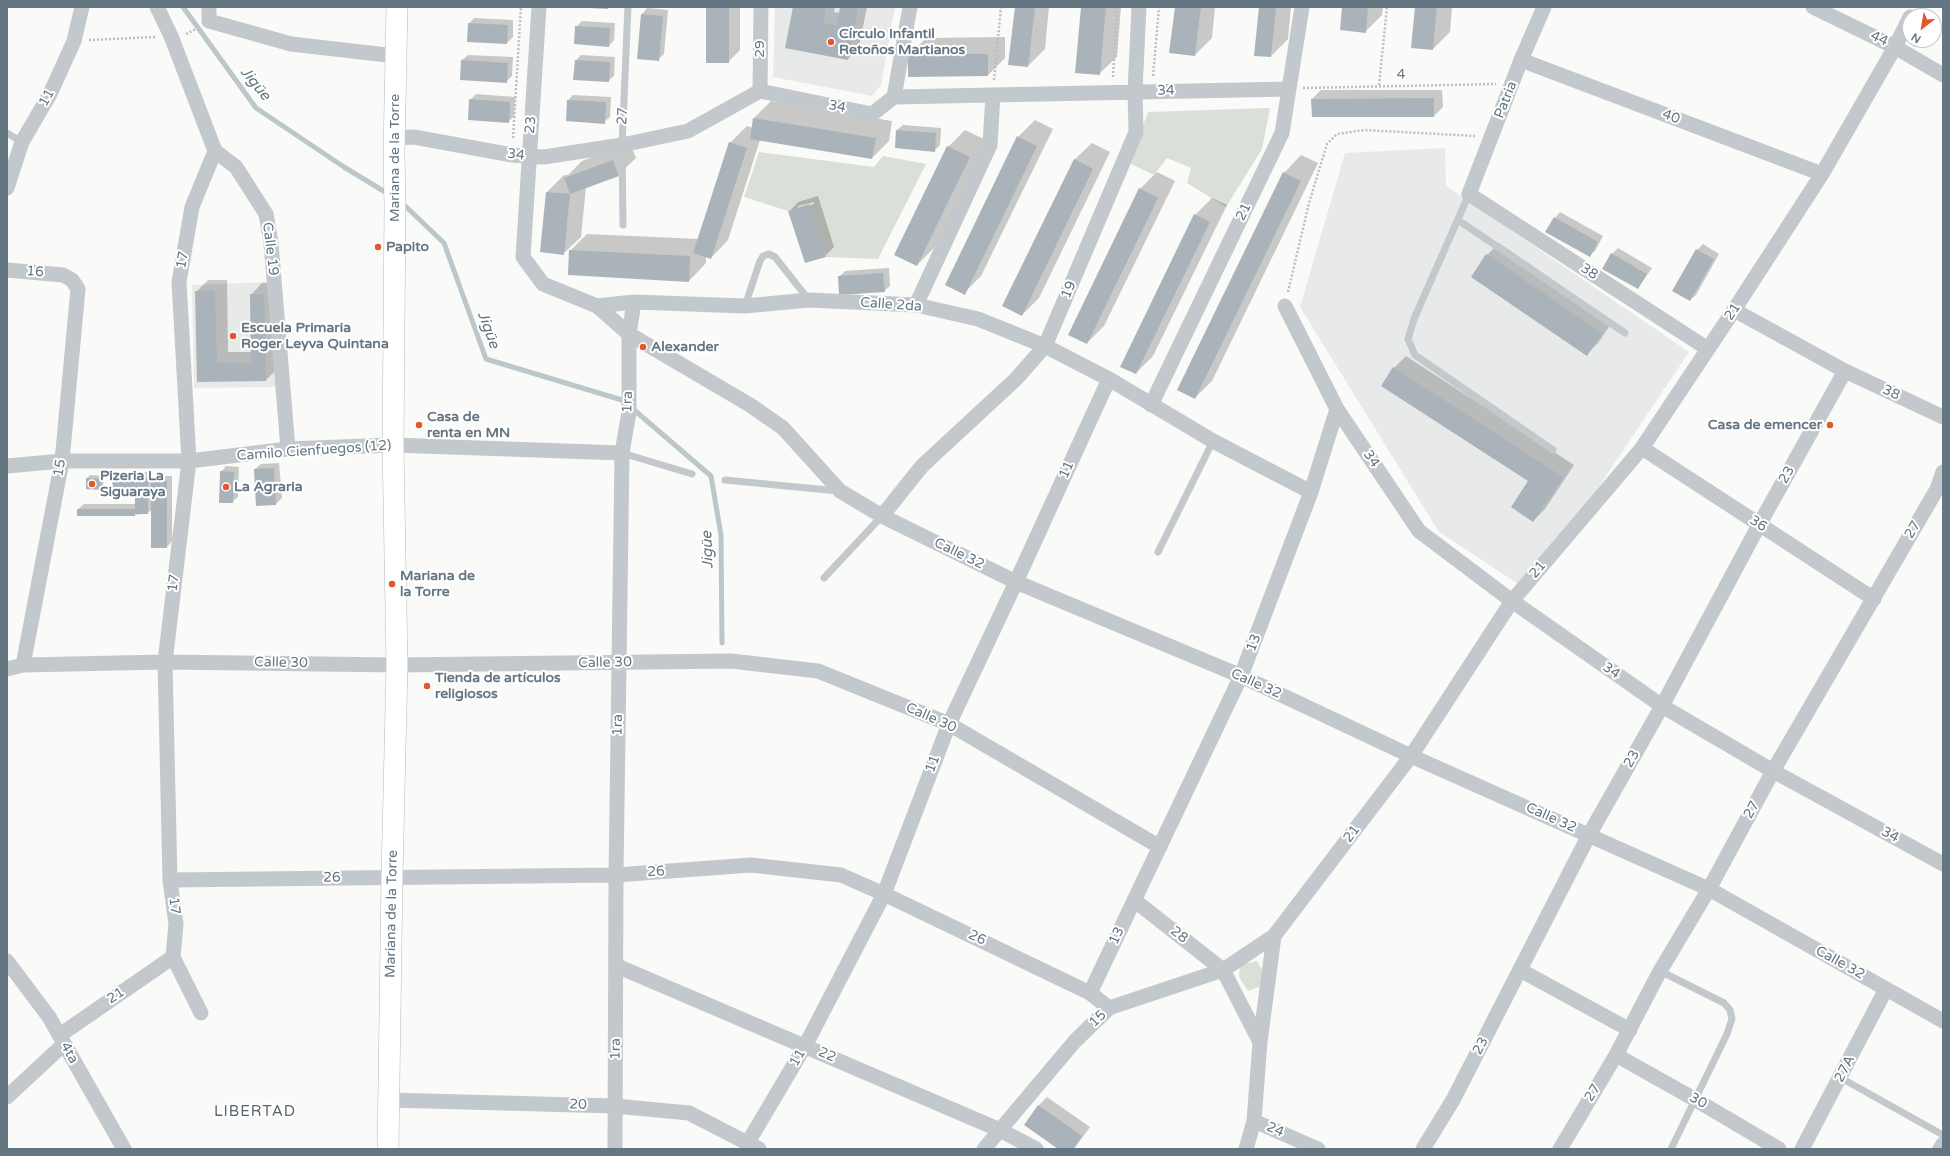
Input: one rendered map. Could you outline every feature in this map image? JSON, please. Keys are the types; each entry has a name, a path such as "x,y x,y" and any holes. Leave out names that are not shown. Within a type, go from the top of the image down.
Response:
{"street":[{"name":"11","path":"7,188 22,142 50,94 74,41 82,7"},
{"path":"157,7 172,36 215,151"},
{"name":"Mariana de la Torre","path":"388,1149 397,665 394,445 394,138 397,7"},
{"name":"23","path":"539,7 528,156 523,257 543,284"},
{"name":"29","path":"760,7 760,91"},
{"path":"894,97 910,7"},
{"name":"19","path":"882,516 922,466 1016,379 1046,346 1136,132 1135,91 1139,7"},
{"name":"21","path":"1151,405 1282,133 1302,7"},
{"name":"Patria","path":"1469,194 1513,84 1521,60 1544,7"},
{"name":"44","path":"1813,7 1895,47 1943,75"},
{"path":"209,14 291,44 396,56"},
{"name":"21","path":"1246,1149 1254,1120 1260,1042 1274,936 1411,756 1512,601 1642,448 1822,174 1902,33"},
{"name":"40","path":"1521,60 1822,174"},
{"name":"34","path":"394,138 414,137 512,155 544,157 622,145 688,131 760,91 872,114 894,97 1289,89"},
{"path":"916,305 990,145 993,95"},
{"name":"Calle 19","path":"215,151 236,167 266,214 271,244 288,449"},
{"name":"17","path":"173,957 176,924 170,880 165,662 189,461 179,282 192,207 215,151"},
{"name":"38","path":"1469,194 1708,349"},
{"name":"16","path":"7,270 63,275"},
{"name":"15","path":"23,665 62,461 78,289 72,280 63,275"},
{"name":"Calle 2da","path":"543,284 597,306 634,302 745,306 809,300 916,305 978,319 1046,346 1109,379 1213,441"},
{"name":"1ra","path":"615,1149 618,663 622,453 629,412 629,334 634,302"},
{"name":"Calle 32","path":"597,306 629,334 750,405 783,428 840,491 882,516 1016,582 1241,676 1411,756 1709,889 1886,989 1942,1018"},
{"path":"1285,306 1337,409"},
{"name":"38","path":"1734,310 1846,371 1943,417"},
{"name":"23","path":"1423,1149 1453,1100 1590,835 1662,706 1759,525 1846,371"},
{"name":"11","path":"753,1146 884,894 949,724 1109,379"},
{"name":"34","path":"1337,409 1420,531 1512,601 1662,706 1773,771 1943,864"},
{"name":"13","path":"1090,993 1241,676 1311,492 1337,409"},
{"path":"1213,441 1311,492"},
{"name":"Camilo Cienfuegos (12)","path":"7,466 62,461 189,461 288,449 394,445 622,453"},
{"name":"36","path":"1642,448 1874,599"},
{"name":"27","path":"1560,1149 1616,1056 1660,971 1709,889 1773,771 1937,489 1943,472"},
{"name":"Calle 30","path":"7,669 23,665 165,662 397,665 618,663 731,660 818,671 949,724 1160,846"},
{"name":"26","path":"170,880 616,875 751,865 841,875 884,894 1090,993 1109,1008"},
{"name":"28","path":"1134,900 1223,970"},
{"name":"15","path":"984,1149 1075,1041 1109,1008 1223,970 1274,936"},
{"path":"173,957 201,1014"},
{"name":"21","path":"7,1097 62,1039 173,957"},
{"name":"4ta","path":"7,962 49,1017 124,1149"},
{"name":"22","path":"617,966 1000,1130 1036,1149"},
{"path":"1223,970 1260,1042"},
{"path":"1520,970 1630,1030"},
{"name":"27A","path":"1802,1149 1841,1078 1886,989"},
{"name":"30","path":"1616,1056 1696,1100 1779,1149"},
{"name":"20","path":"388,1100 615,1106 689,1112 753,1146"},
{"name":"24","path":"1254,1120 1318,1149"},
{"path":"1940,1149 1943,1144"}],"lane":[{"name":"27","path":"623,225 622,145 628,7"},
{"path":"7,133 22,142"},
{"path":"1469,194 1414,319 1408,339 1415,355 1553,450"},
{"path":"1458,220 1625,333"},
{"path":"745,306 760,261 763,256 769,254 775,257 809,300"},
{"path":"1158,552 1213,441"},
{"path":"622,453 692,474"},
{"path":"725,480 840,491"},
{"path":"824,578 882,516"},
{"path":"1660,971 1715,997 1724,1003 1730,1010 1732,1019 1727,1034 1671,1149"},
{"path":"1841,1078 1943,1135"}],"path":[{"path":"512,155 521,7"},
{"path":"993,95 1001,7"},
{"path":"1112,92 1117,7"},
{"path":"1152,91 1159,7"},
{"path":"1379,85 1387,7"},
{"path":"74,41 172,36"},
{"name":"4","path":"1289,89 1379,85 1513,84"},
{"path":"1285,306 1309,203 1327,144 1337,134 1365,130 1491,136"}],"shaded area":[{"name":"Círculo Infantil Retoños Martianos","path":"775,7 895,7 881,85 872,96 773,77"},
{"path":"1270,108 1262,149 1226,207 1187,183 1191,168 1167,158 1154,175 1129,163 1148,112"},
{"path":"1445,148 1446,186 1689,352 1529,591 1439,532 1300,307 1345,153"},
{"path":"759,152 874,167 883,156 926,164 878,259 826,257 809,204 788,211 744,197"},
{"name":"Escuela Primaria Roger Leyva Quintana","path":"269,282 275,387 194,388 192,285"},
{"path":"1257,961 1265,975 1261,986 1248,991 1239,977 1240,965"}],"building":[{"path":"588,7 609,7 608,9"},
{"path":"706,7 729,7 729,63 706,63"},
{"path":"793,7 826,7 823,23 837,26 840,7 858,7 848,60 785,48"},
{"path":"1015,7 1035,7 1028,67 1008,65"},
{"path":"1081,7 1106,7 1100,75 1075,73"},
{"path":"1175,7 1201,7 1195,56 1169,53"},
{"path":"1259,7 1276,7 1271,57 1254,56"},
{"path":"1342,7 1368,7 1366,33 1340,30"},
{"path":"1415,7 1437,7 1433,50 1411,48"},
{"path":"641,14 663,16 659,61 637,59"},
{"path":"468,23 508,25 507,44 467,42"},
{"path":"575,26 610,28 609,47 574,44"},
{"path":"908,54 988,54 988,76 908,77"},
{"path":"461,60 508,63 507,83 460,80"},
{"path":"575,60 610,62 609,82 573,80"},
{"path":"1434,98 1434,117 1312,117 1311,99"},
{"path":"469,99 510,102 509,123 468,120"},
{"path":"567,100 606,102 605,124 566,121"},
{"path":"753,118 876,138 872,159 750,139"},
{"path":"896,130 936,133 935,152 895,148"},
{"path":"1017,136 1037,146 965,295 945,285"},
{"path":"729,142 747,148 711,259 693,253"},
{"path":"947,146 970,157 917,266 894,255"},
{"path":"1074,159 1093,169 1022,316 1002,306"},
{"path":"613,160 619,176 570,194 564,178"},
{"path":"1283,172 1301,181 1195,399 1177,390"},
{"path":"1139,188 1158,198 1087,344 1068,335"},
{"path":"546,192 570,194 564,255 540,252"},
{"path":"809,204 826,257 805,263 788,211"},
{"path":"1194,214 1210,222 1136,374 1120,367"},
{"path":"1554,217 1598,242 1590,257 1545,232"},
{"path":"1696,249 1714,259 1690,301 1672,291"},
{"path":"569,250 690,256 689,282 568,275"},
{"path":"1611,253 1647,274 1638,289 1602,269"},
{"path":"1486,254 1602,333 1587,356 1471,277"},
{"path":"883,273 885,292 839,295 838,276"},
{"path":"195,291 215,291 217,363 251,363 250,294 264,294 266,381 197,382"},
{"path":"1393,367 1563,477 1533,522 1511,507 1528,481 1381,386"},
{"path":"274,468 276,505 256,506 254,469"},
{"name":"La Agraria","path":"220,471 234,472 233,503 219,503"},
{"path":"86,478 102,479 101,490 86,489"},
{"path":"112,478 148,478 148,514 135,514 135,516 77,516 77,509 135,509 135,491 113,491"},
{"path":"151,481 167,481 167,548 151,548"},
{"path":"1038,1105 1082,1136 1073,1149 1058,1149 1024,1125"}],"waterway":[{"name":"Jigüe","path":"183,7 256,108 344,167 390,195"},
{"name":"Jigüe","path":"401,202 444,243 486,359 622,400 626,404"},
{"name":"Jigüe","path":"633,409 711,476 721,535 722,643"}],"place":[{"name":"Círculo Infantil Retoños Martianos","path":"831,42"},
{"name":"Papito","path":"378,247"},
{"name":"Escuela Primaria Roger Leyva Quintana","path":"233,336"},
{"name":"Alexander","path":"643,347"},
{"name":"Casa de renta en MN","path":"419,425"},
{"name":"Casa de emencer","path":"1830,425"},
{"name":"Pizeria La Siguaraya","path":"92,484"},
{"name":"La Agraria","path":"226,487"},
{"name":"Mariana de la Torre","path":"392,584"},
{"name":"Tienda de artículos religiosos","path":"427,686"}],"district":[{"name":"LIBERTAD","path":"255,1112"}]}
